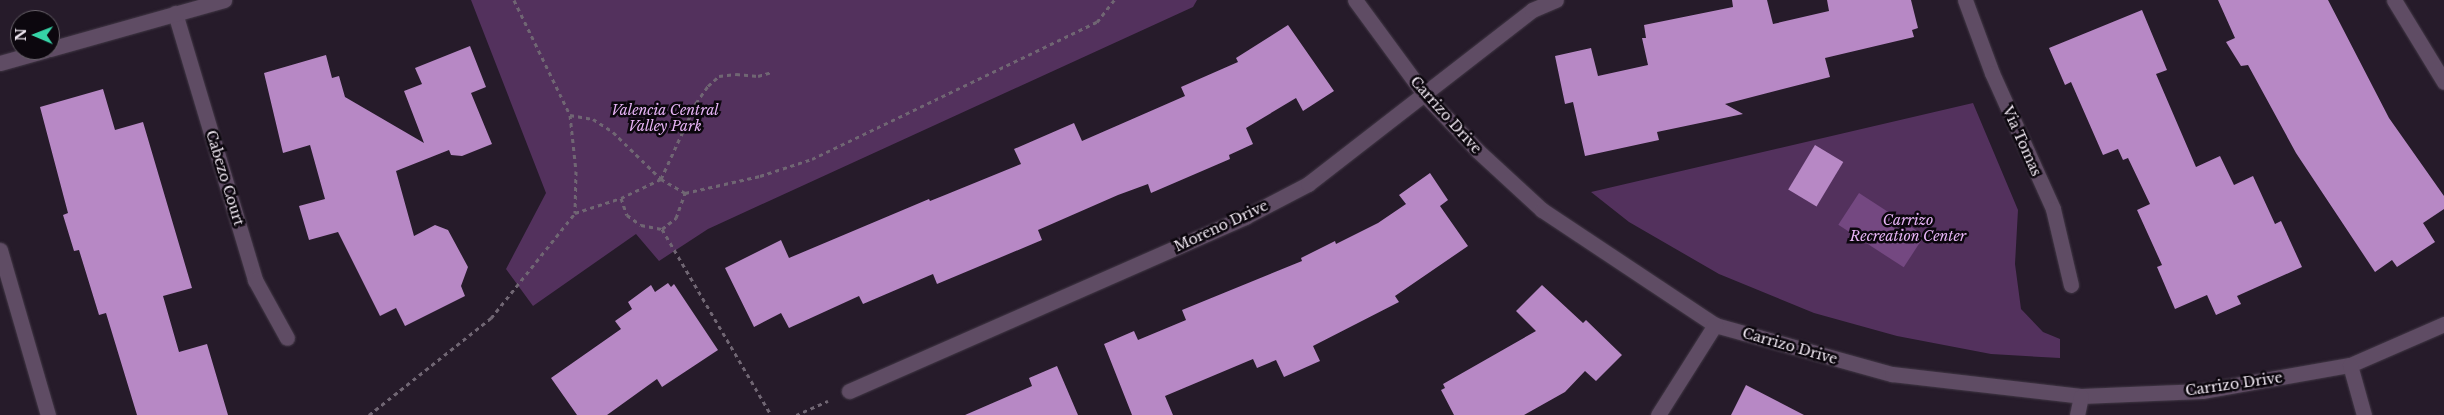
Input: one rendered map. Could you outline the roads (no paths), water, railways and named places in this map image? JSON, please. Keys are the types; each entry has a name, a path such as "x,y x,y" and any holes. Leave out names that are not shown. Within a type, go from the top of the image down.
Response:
{"street":[{"path":"60,46 224,0"},
{"name":"Carrizo Drive","path":"1355,0 1424,94 1478,151 1542,210 1716,325 1892,374 2081,396 2202,391 2350,365 2444,324"},
{"name":"Moreno Drive","path":"849,391 1245,217 1308,184 1532,10 1556,0"},
{"name":"Via Tomas","path":"1965,0 1992,73 2053,209 2072,285"},
{"path":"2394,0 2444,82"},
{"name":"Cabezo Court","path":"175,13 255,280 287,338"},
{"path":"0,250 48,415"},
{"path":"1658,415 1716,325"},
{"path":"2350,365 2364,415"},
{"path":"2077,415 2081,396"}],"park label":[{"name":"Valencia Central Valley Park","path":"665,118"},
{"name":"Carrizo Recreation Center","path":"1908,228"}]}
